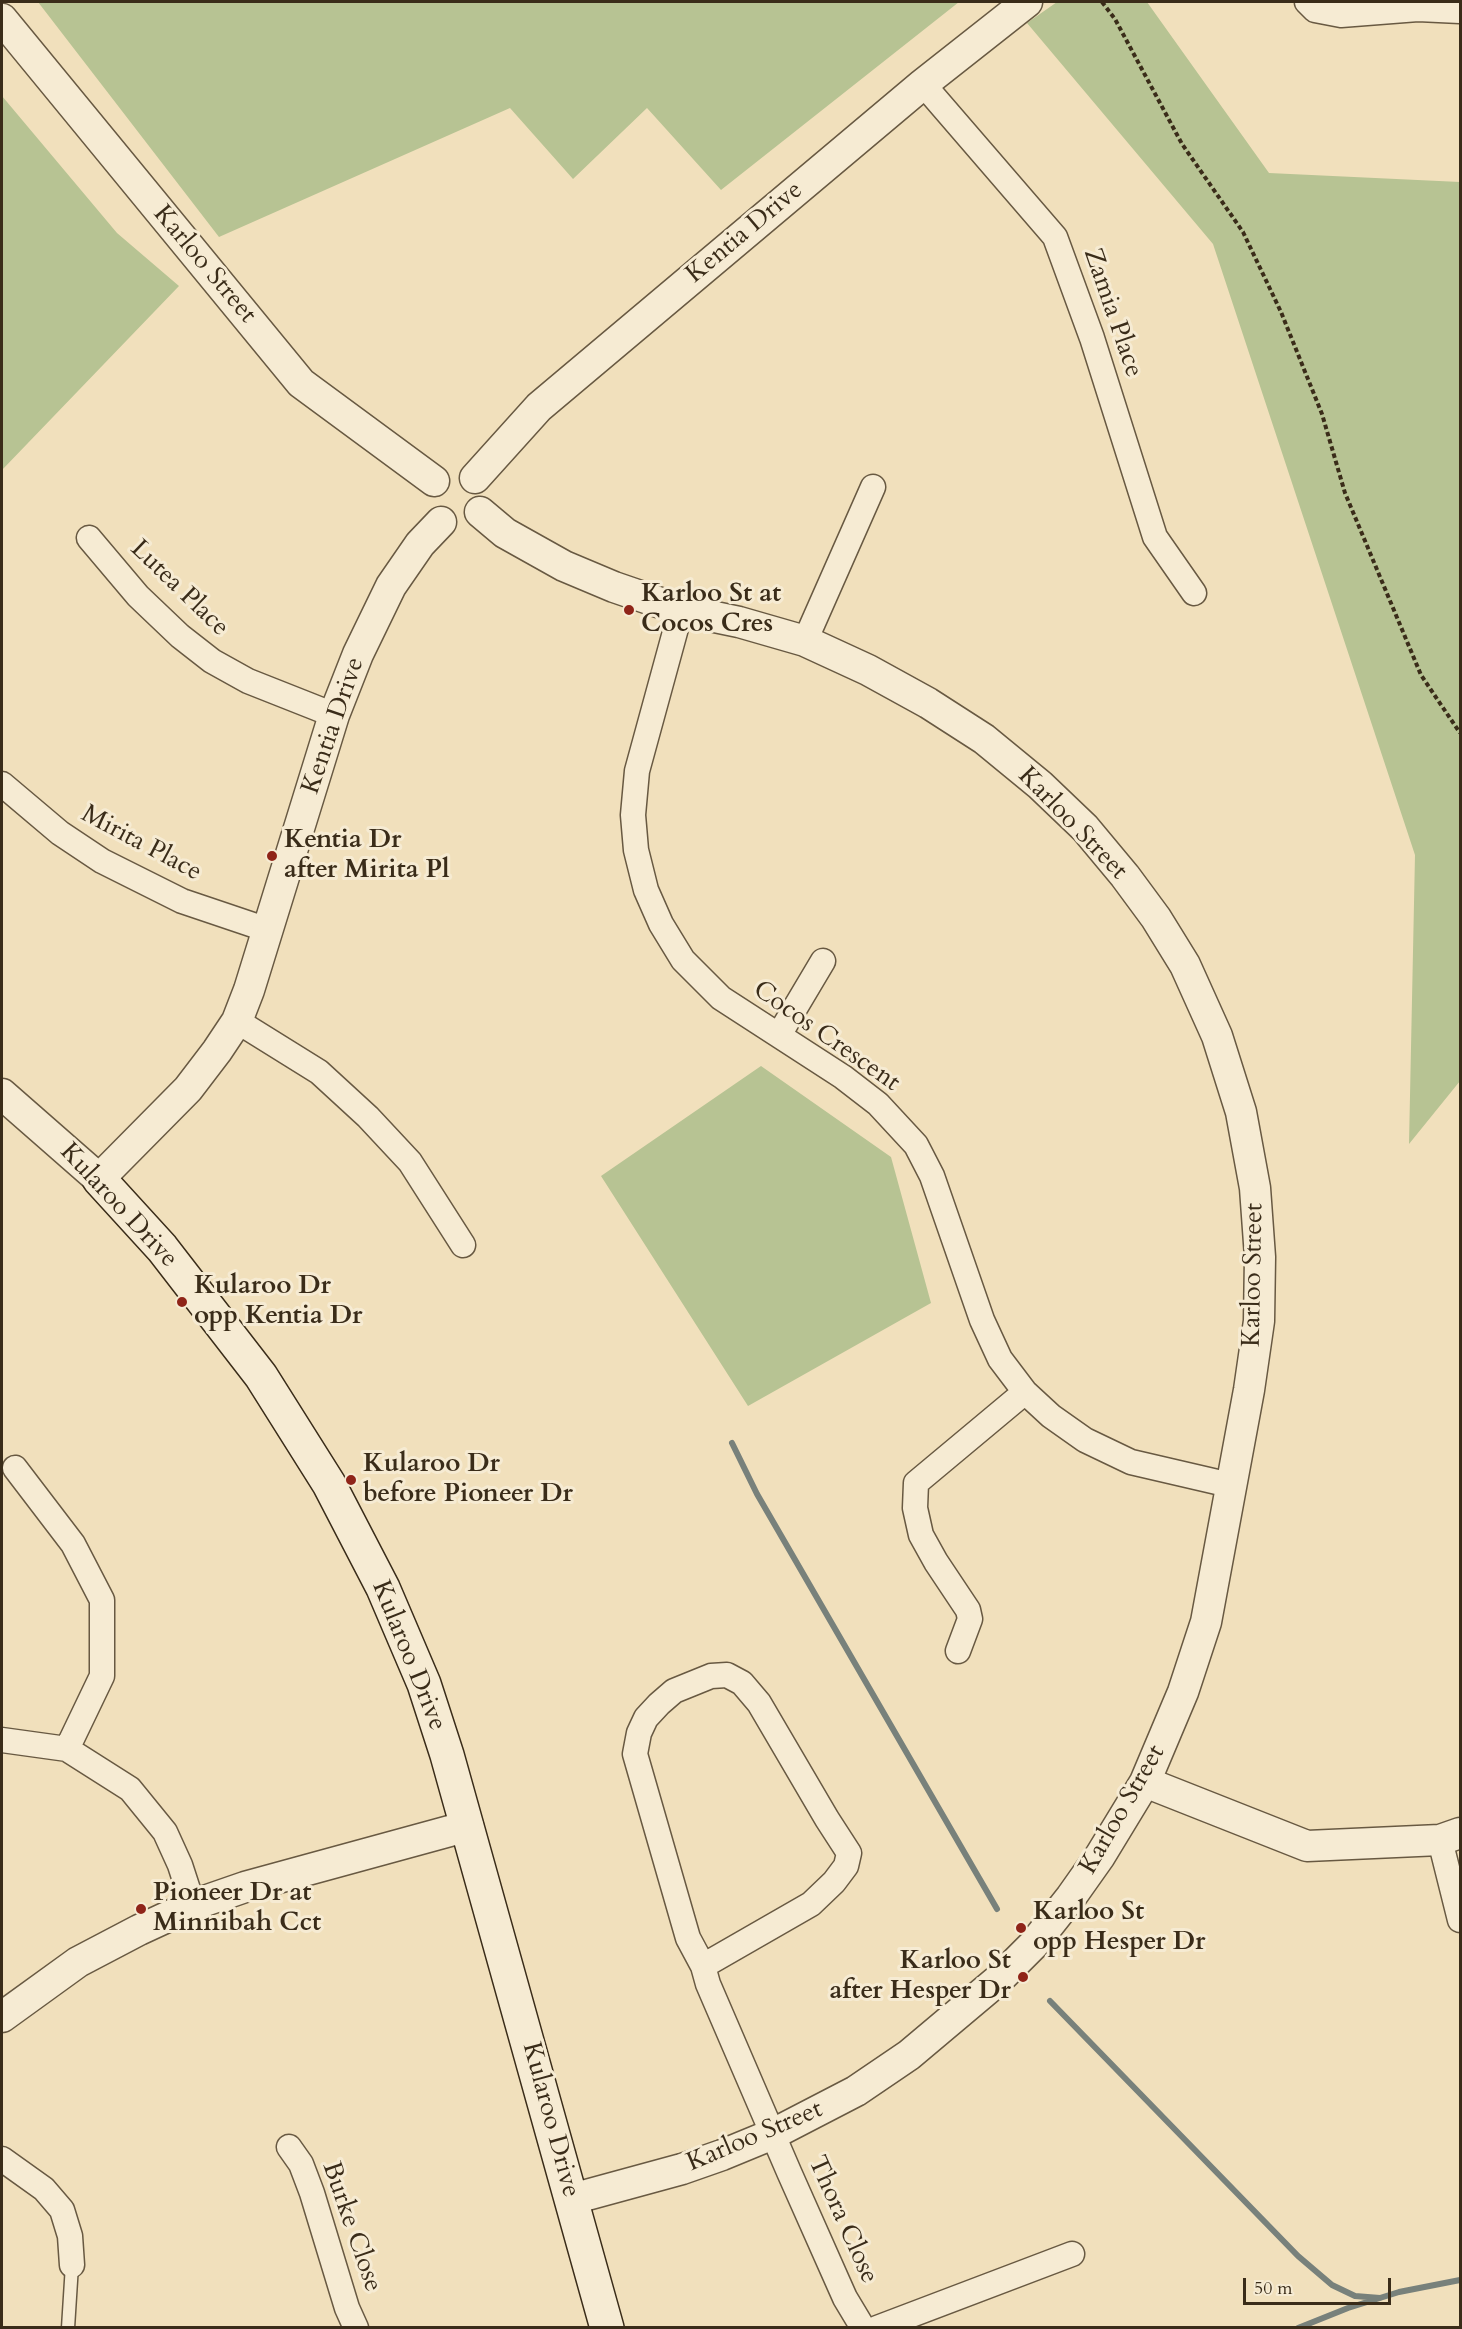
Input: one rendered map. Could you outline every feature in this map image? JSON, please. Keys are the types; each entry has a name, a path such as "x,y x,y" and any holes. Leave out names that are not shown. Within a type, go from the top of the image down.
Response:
{"main road":[{"name":"Kularoo Drive","path":"99,1179 162,1248 261,1376 329,1484 383,1587 424,1684 468,1826 607,2328"}],"street":[{"name":"Kentia Drive","path":"475,478 539,407 923,84 1027,2"},
{"path":"1307,2 1315,10 1341,15 1418,9 1461,11"},
{"name":"Karloo Street","path":"2,20 301,383 434,481"},
{"name":"Zamia Place","path":"923,84 1055,237 1096,349 1155,537 1194,593"},
{"path":"454,470 465,472 475,478 483,495 480,512 472,520 462,525 452,526 441,522 433,513 429,503 429,492 434,481 454,470"},
{"path":"805,641 873,487"},
{"name":"Karloo Street","path":"480,512 505,533 564,566 614,587 681,610 739,622 805,641 868,670 928,703 984,739 1040,785 1084,828 1125,876 1156,918 1185,965 1216,1036 1237,1101 1255,1188 1260,1257 1259,1322 1249,1390 1206,1622 1183,1692 1146,1782 1100,1856 1071,1897 1033,1945 997,1981 909,2055 856,2091 773,2134 682,2169 572,2199"},
{"name":"Kentia Drive","path":"99,1179 188,1089 237,1021 268,930 334,715 358,654 391,586 420,544 441,522"},
{"name":"Lutea Place","path":"89,538 138,596 180,636 212,661 248,681 334,715"},
{"name":"Cocos Crescent","path":"681,610 637,771 633,815 636,850 646,891 661,924 683,960 721,998 843,1077 878,1104 916,1145 932,1176 982,1320 1000,1359 1025,1392 1051,1416 1085,1440 1131,1462 1230,1485"},
{"name":"Mirita Place","path":"2,784 60,833 102,861 182,901 268,930"},
{"path":"779,1035 823,960"},
{"path":"237,1021 319,1071 368,1117 410,1162 463,1245"},
{"name":"Kularoo Drive","path":"2,1094 99,1179"},
{"path":"958,1651 970,1619 968,1610 921,1535 915,1508 916,1483 1025,1392"},
{"path":"15,1468 74,1544 102,1600 102,1676 67,1749"},
{"name":"Thora Close","path":"703,1966 811,1904 834,1882 846,1866 849,1853 826,1819 759,1703 742,1683 727,1675 711,1676 674,1691 646,1718 639,1732 635,1754 688,1938 703,1966 708,1984 845,2298 863,2328"},
{"path":"2,1740 67,1749 130,1789 165,1832 180,1865 193,1905"},
{"path":"1146,1782 1307,1846 1450,1836 1461,1920"},
{"path":"2,2017 78,1962 193,1905 245,1887 468,1826"},
{"name":"Burke Close","path":"290,2147 301,2164 312,2193 347,2308 356,2328"},
{"path":"2,2159 44,2189 62,2210 70,2236 72,2265"},
{"path":"877,2328 1072,2254"}],"lane":[{"path":"68,2328 72,2265"}],"path":[{"path":"1102,2 1115,19 1182,144 1243,231 1298,352 1322,414 1345,493 1421,675 1461,733"}],"green space":[{"path":"38,2 959,2 721,190 647,108 573,179 510,108 219,237"},
{"path":"1057,2 1147,2 1269,173 1460,182 1460,1081 1409,1144 1415,855 1213,244 1027,23"},
{"path":"2,96 117,233 179,286 2,470"},
{"path":"761,1066 891,1157 931,1303 748,1406 601,1176"}],"waterway":[{"path":"732,1443 757,1494 997,1909"},
{"path":"1050,2001 1298,2256 1332,2285 1355,2296 1380,2298"},
{"path":"1298,2328 1348,2308 1399,2292 1460,2280"}],"place":[{"name":"Karloo St at Cocos Cres","path":"629,610"},
{"name":"Kentia Dr after Mirita Pl","path":"272,856"},
{"name":"Kularoo Dr opp Kentia Dr","path":"182,1302"},
{"name":"Kularoo Dr before Pioneer Dr","path":"351,1480"},
{"name":"Pioneer Dr at Minnibah Cct","path":"141,1909"},
{"name":"Karloo St opp Hesper Dr","path":"1021,1928"},
{"name":"Karloo St after Hesper Dr","path":"1023,1977"}]}
